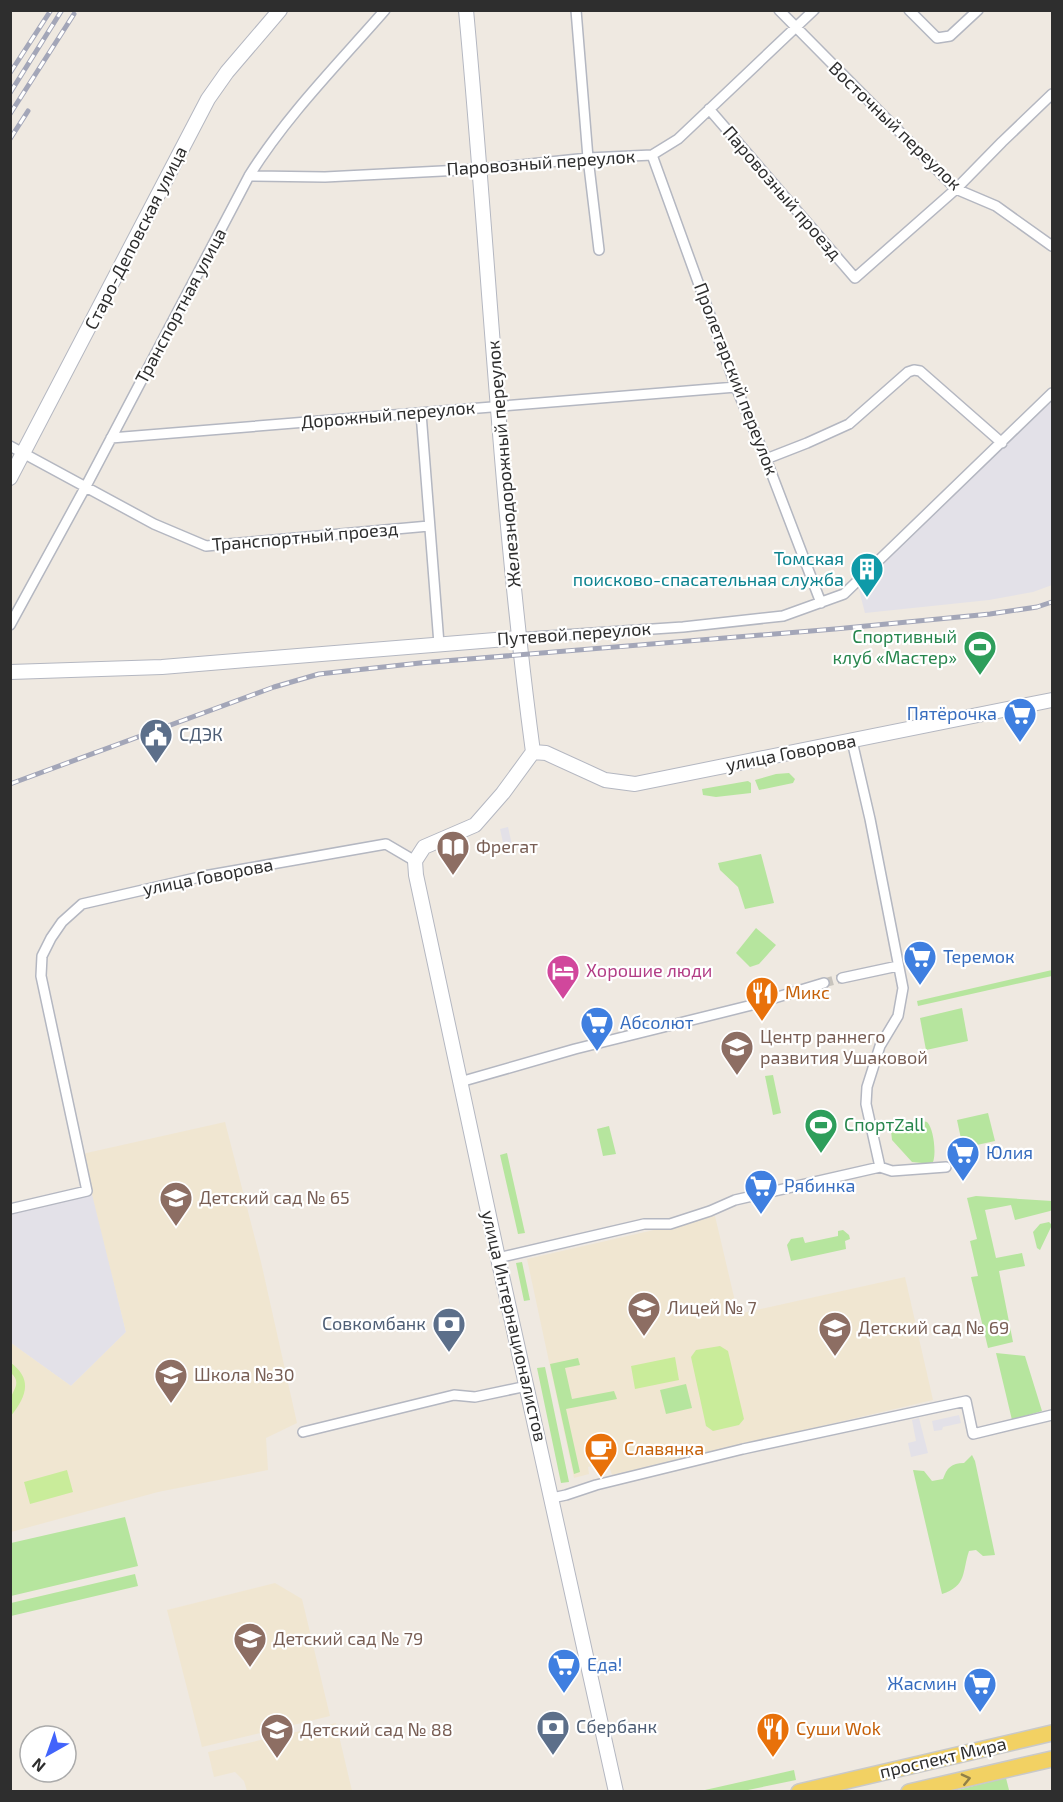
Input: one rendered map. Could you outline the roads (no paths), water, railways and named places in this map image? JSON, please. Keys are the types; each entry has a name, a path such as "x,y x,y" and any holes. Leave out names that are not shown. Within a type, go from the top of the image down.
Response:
{"main road":[{"name":"проспект Мира","path":"801,1791 1053,1733"},
{"path":"999,1745 1006,1770"},
{"name":"проспект Мира","path":"909,1791 1053,1759"}],"street":[{"name":"Старо-Деповская улица","path":"10,478 208,99 227,72 280,10"},
{"name":"Транспортная улица","path":"10,625 249,176 269,143 386,10"},
{"name":"Железнодорожный переулок","path":"466,10 481,169 518,638 533,752"},
{"path":"576,10 588,158 599,250"},
{"name":"Восточный переулок","path":"779,10 956,189 996,206 1051,242"},
{"name":"Паровозный переулок","path":"249,176 325,177 481,169 588,158 652,155 678,139 814,10"},
{"path":"909,10 937,38 950,36 978,10"},
{"path":"956,189 1053,94"},
{"name":"Паровозный проезд","path":"709,109 855,278 956,189"},
{"name":"Пролетарский переулок","path":"652,155 736,387 821,603"},
{"path":"766,459 849,424 908,372 914,370 920,371 1002,442"},
{"name":"Дорожный переулок","path":"111,438 736,387"},
{"name":"Путевой переулок","path":"10,672 162,667 683,627 783,616 844,594 1053,393"},
{"path":"421,413 440,644"},
{"name":"Транспортный проезд","path":"10,446 154,525 206,546 429,526"},
{"name":"улица Говорова","path":"533,752 546,753 605,780 635,784 1053,700"},
{"path":"852,741 870,819 903,988 898,1016 880,1046 867,1087 866,1104 880,1167"},
{"path":"415,861 424,847 475,825 503,794 533,752"},
{"name":"улица Говорова","path":"10,1209 87,1191 40,976 42,956 51,938 62,922 82,904 204,876 386,844 415,861"},
{"name":"улица Интернационалистов","path":"415,861 416,876 498,1258 616,1791"},
{"path":"842,978 898,966"},
{"path":"460,1082 575,1049 748,1006 824,983"},
{"path":"498,1258 644,1224 670,1224 735,1200 880,1167 892,1171 946,1167"},
{"path":"303,1432 454,1395 475,1396 527,1386"},
{"path":"552,1498 735,1451 966,1401 973,1434 1053,1415"}],"tunnel":[{"path":"824,983 842,978"}],"railway":[{"path":"10,73 51,10"},
{"path":"10,93 62,10"},
{"path":"10,114 74,14"},
{"path":"10,139 28,111"},
{"path":"10,784 274,687 319,674 420,663 990,614 1037,607 1052,602"}],"place":[{"name":"Томская поисково-спасательная служба","path":"867,598"},
{"name":"Спортивный клуб «Мастер»","path":"980,676"},
{"name":"Пятёрочка","path":"1020,743"},
{"name":"СДЭК","path":"156,764"},
{"name":"Фрегат","path":"453,876"},
{"name":"Теремок","path":"920,986"},
{"name":"Хорошие люди","path":"563,1000"},
{"name":"Микс","path":"762,1022"},
{"name":"Абсолют","path":"597,1052"},
{"name":"Центр раннего развития Ушаковой","path":"737,1076"},
{"name":"СпортZall","path":"821,1154"},
{"name":"Юлия","path":"963,1182"},
{"name":"Рябинка","path":"761,1215"},
{"name":"Детский сад № 65","path":"176,1227"},
{"name":"Лицей № 7","path":"644,1337"},
{"name":"Совкомбанк","path":"449,1353"},
{"name":"Детский сад № 69","path":"835,1357"},
{"name":"Школа №30","path":"171,1404"},
{"name":"Славянка","path":"601,1478"},
{"name":"Детский сад № 79","path":"250,1668"},
{"name":"Еда!","path":"564,1694"},
{"name":"Жасмин","path":"980,1713"},
{"name":"Сбербанк","path":"553,1756"},
{"name":"Суши Wok","path":"773,1758"},
{"name":"Детский сад № 88","path":"277,1759"}]}
